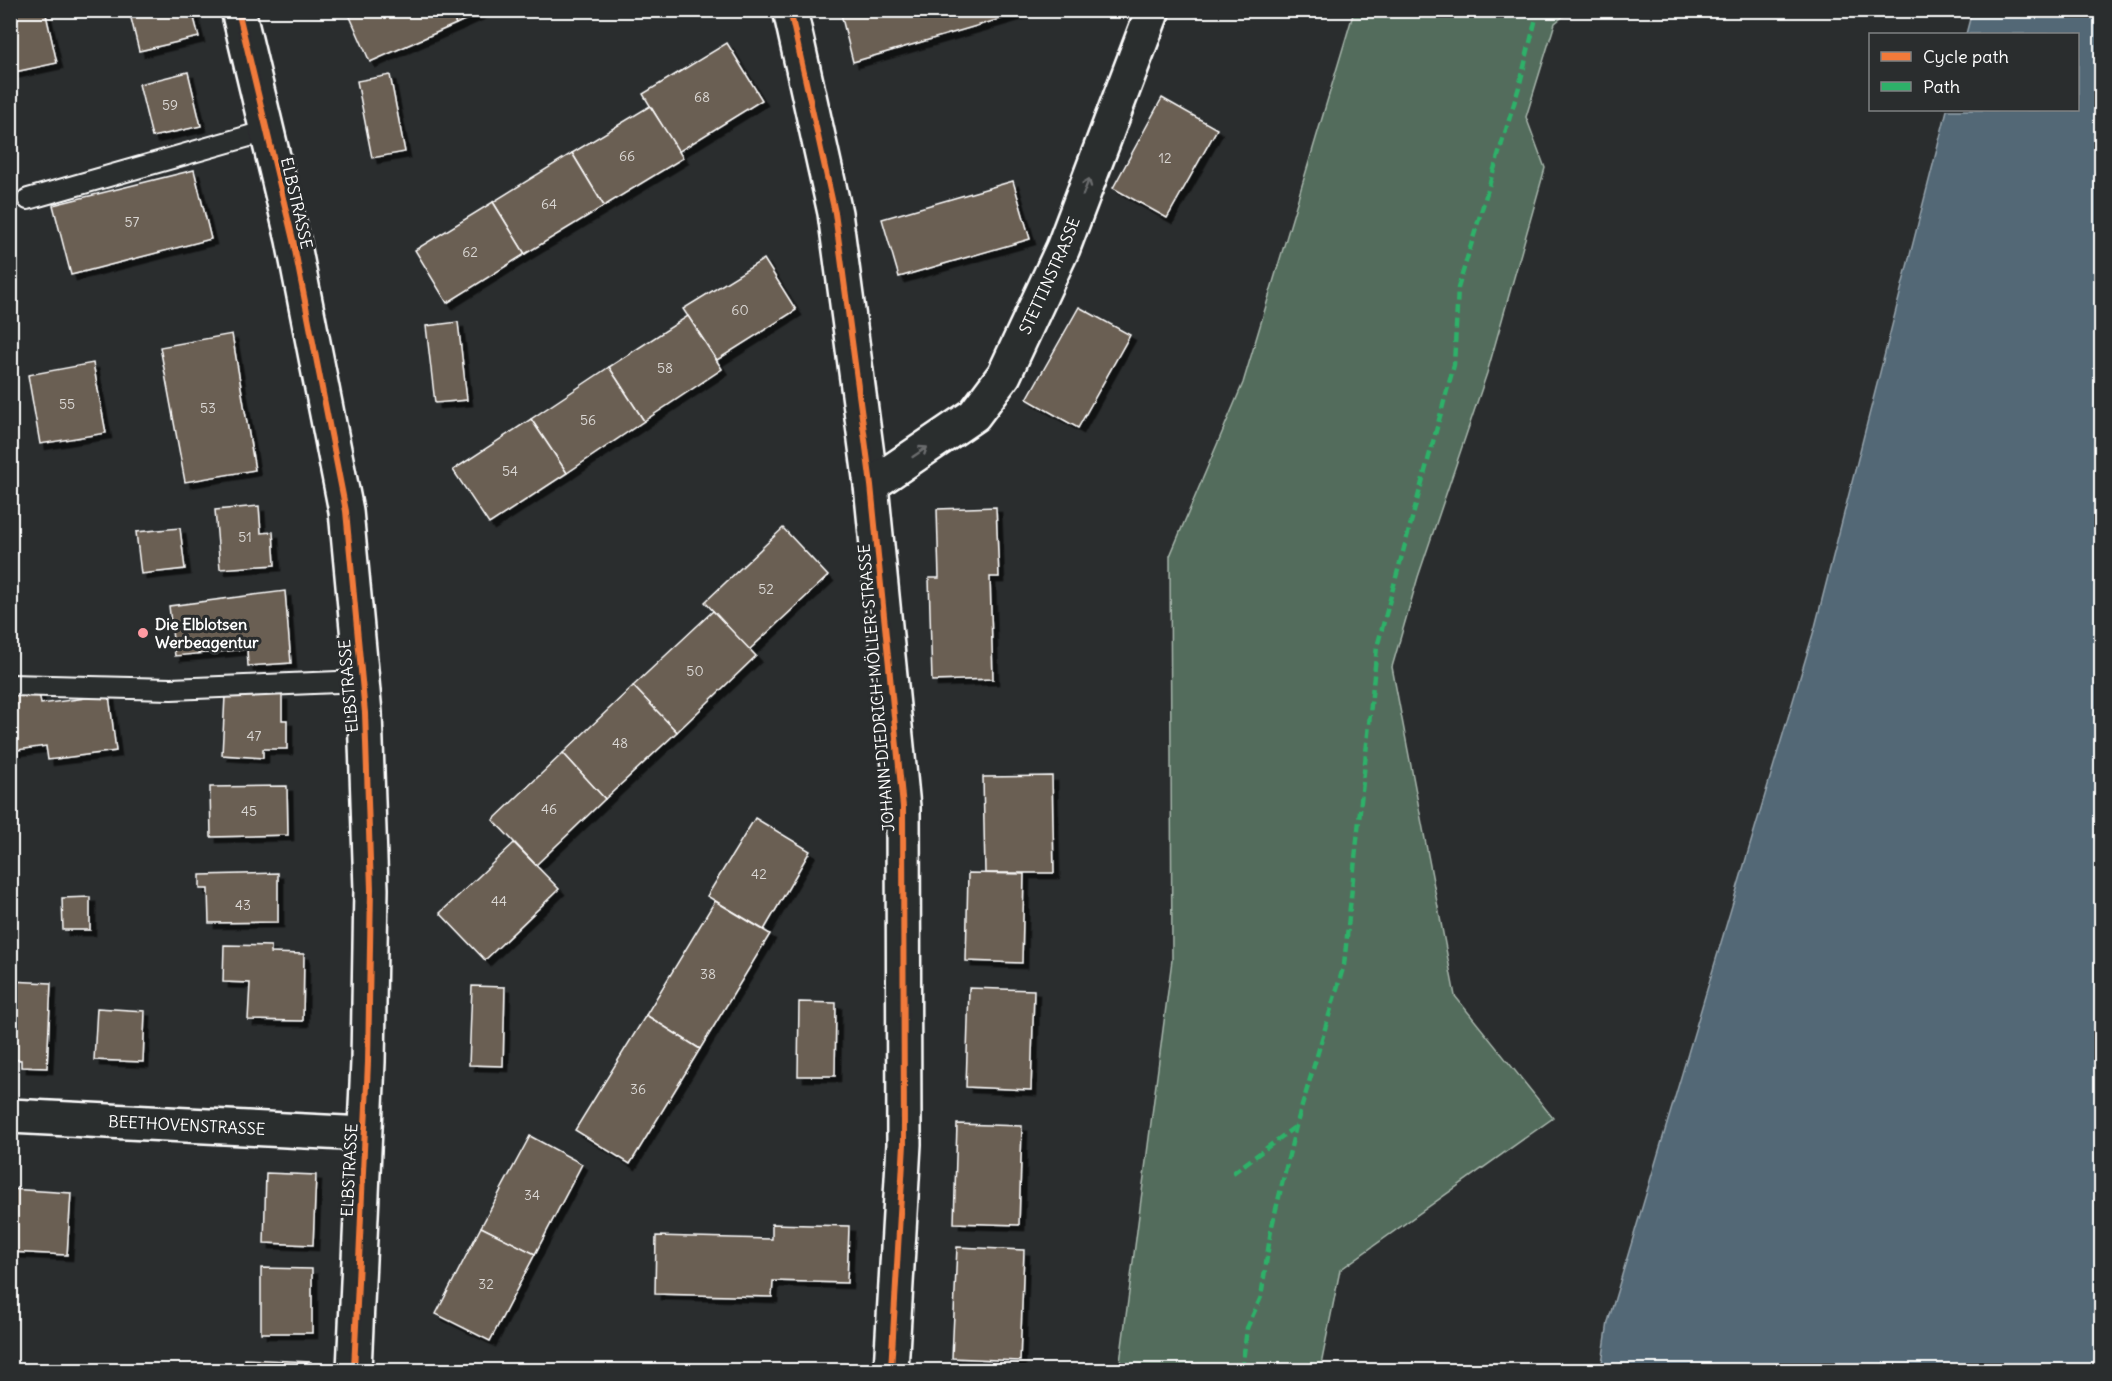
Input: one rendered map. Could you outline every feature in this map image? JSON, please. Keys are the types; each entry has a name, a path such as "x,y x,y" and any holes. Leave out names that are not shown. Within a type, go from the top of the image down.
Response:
{"street":[{"name":"ELBSTRASSE","path":"238,10 293,240 346,510 362,681 371,888 354,1371"},
{"name":"JOHANN-DIEDRICH-MÖLLER-STRASSE","path":"790,10 835,213 871,485 903,807 904,1144 891,1371"},
{"name":"STETTINSTRASSE","path":"871,485 974,415 1004,375 1063,248 1153,10"},
{"name":"BEETHOVENSTRASSE","path":"10,1116 364,1134"}],"lane":[{"path":"28,199 267,131"},
{"path":"10,685 171,689 362,681"}],"green space":[{"path":"1354,11 1570,11 1555,23 1526,117 1545,168 1487,373 1418,577 1392,667 1455,996 1553,1118 1340,1270 1320,1370 1119,1370 1172,960 1170,556 1243,383"}],"water":[{"path":"1972,11 2101,11 2101,1370 1601,1370 1608,1322 1815,627 1947,111 2079,111 2079,33 1966,33"}],"building":[{"path":"10,10 45,10 57,63 10,73"},
{"path":"129,10 192,10 199,37 139,51"},
{"path":"347,10 450,10 456,24 370,62"},
{"path":"450,10 487,10 456,24"},
{"path":"840,10 1031,10 853,62"},
{"path":"727,43 762,100 678,152 643,94"},
{"path":"188,72 201,126 152,137 139,84"},
{"path":"390,75 405,152 372,158 357,81"},
{"path":"1162,98 1217,129 1167,218 1113,188"},
{"path":"650,106 683,158 604,206 572,153"},
{"path":"572,153 604,206 525,254 493,202"},
{"path":"194,170 211,239 71,275 53,205"},
{"path":"1013,181 1030,239 899,277 882,219"},
{"path":"493,202 525,254 447,303 415,250"},
{"path":"764,259 796,310 717,360 683,309"},
{"path":"1079,307 1130,335 1078,428 1027,399"},
{"path":"688,316 722,369 644,421 609,367"},
{"path":"458,322 467,400 435,403 426,326"},
{"path":"232,334 255,470 185,482 160,347"},
{"path":"93,363 106,433 40,444 28,375"},
{"path":"609,367 644,421 567,473 531,419"},
{"path":"531,419 567,473 489,524 453,470"},
{"path":"259,506 261,533 273,532 275,565 220,569 215,510"},
{"path":"996,507 999,577 990,577 993,679 932,681 929,578 939,578 937,509"},
{"path":"180,528 185,569 141,574 136,532"},
{"path":"783,528 828,576 749,650 705,602"},
{"path":"285,591 291,663 248,666 247,649 175,656 169,606"},
{"path":"713,611 756,656 677,732 633,686"},
{"path":"633,686 677,732 605,799 563,753"},
{"path":"39,692 41,704 109,695 116,751 48,760 46,746 10,751 10,696"},
{"path":"282,695 282,720 287,720 287,749 263,749 263,758 222,755 225,696"},
{"path":"563,753 605,799 536,865 493,820"},
{"path":"1052,776 1054,873 985,873 983,777"},
{"path":"287,786 288,835 211,837 210,787"},
{"path":"755,818 810,851 764,930 707,896"},
{"path":"514,843 559,889 485,960 440,913"},
{"path":"278,873 278,922 209,923 208,889 200,889 200,875"},
{"path":"968,873 1024,874 1022,963 966,961"},
{"path":"90,897 90,930 63,930 62,898"},
{"path":"715,901 770,934 700,1049 646,1015"},
{"path":"224,945 271,946 271,953 304,954 303,1021 248,1020 250,983 223,982"},
{"path":"10,981 51,983 47,1068 21,1067 21,1060 10,1059"},
{"path":"472,986 505,987 503,1066 469,1065"},
{"path":"969,988 1034,990 1031,1090 966,1087"},
{"path":"799,1002 836,1003 835,1076 798,1076"},
{"path":"97,1008 145,1011 143,1062 94,1060"},
{"path":"646,1015 700,1049 630,1164 575,1130"},
{"path":"957,1124 1022,1126 1019,1225 954,1223"},
{"path":"530,1136 582,1164 535,1254 481,1227"},
{"path":"266,1173 316,1175 313,1245 264,1243"},
{"path":"10,1189 71,1193 67,1255 10,1252"},
{"path":"772,1224 849,1226 847,1283 773,1281 772,1297 655,1294 656,1236 772,1239"},
{"path":"481,1227 535,1254 490,1341 436,1314"},
{"path":"957,1247 1024,1250 1020,1361 952,1358"},
{"path":"261,1268 312,1269 312,1333 261,1333"},
{"path":"245,1359 311,1362 310,1370 245,1370"}],"marked path":[{"path":"1242,1370 1247,1328 1261,1297 1271,1230 1296,1126 1344,965 1377,647 1454,365 1458,288 1519,87 1538,10"},
{"path":"1233,1173 1296,1126"}],"cycle path":[{"path":"238,10 293,240 346,511 365,713 371,889 368,1062 354,1370"},
{"path":"790,10 835,213 871,485 903,807 904,1144 891,1370"}],"place":[{"name":"Die Elblotsen Werbeagentur","path":"143,633"}]}
